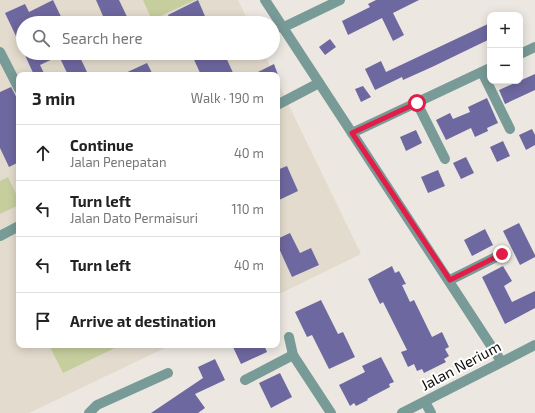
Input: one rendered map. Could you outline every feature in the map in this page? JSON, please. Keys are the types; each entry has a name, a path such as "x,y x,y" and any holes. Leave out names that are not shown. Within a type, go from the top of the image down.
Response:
{"street":[{"path":"265,0 275,16"},
{"path":"282,28 340,0"},
{"path":"280,25 450,280 501,361"},
{"path":"523,52 535,46"},
{"path":"0,52 16,83"},
{"path":"352,133 486,70 510,129"},
{"path":"280,103 319,83"},
{"path":"417,103 445,159"},
{"path":"0,236 16,228"},
{"path":"450,280 502,254"},
{"path":"289,337 293,355 331,413"},
{"name":"Jalan Nerium","path":"402,413 501,361 535,345"},
{"path":"246,380 293,355"},
{"path":"89,413 97,405 168,373"},
{"path":"425,402 431,413"}],"shaded area":[{"path":"0,0 238,0 246,16 16,16 16,60 267,60 273,72 16,72 16,348 165,348 29,413 0,413"},
{"path":"280,87 361,254 280,294"}],"green space":[{"path":"143,0 195,0 161,16 150,16"},
{"path":"8,177 16,194 16,206 0,214 0,181"},
{"path":"50,348 115,348 63,373"}],"building":[{"path":"53,0 61,16 16,16 16,36 5,13 25,4 29,12"},
{"path":"96,0 119,0 127,16 103,16"},
{"path":"198,0 205,16 168,16"},
{"path":"376,0 419,0 393,13 404,35 393,41 382,18 348,35 342,21 370,7 368,4"},
{"path":"487,24 487,40 403,80 402,77 375,90 365,69 381,61 386,72"},
{"path":"330,39 336,47 325,55 319,47"},
{"path":"27,60 51,60 40,65 44,72 33,72"},
{"path":"61,60 81,60 87,72 67,72"},
{"path":"194,60 227,60 233,72 200,72"},
{"path":"147,63 152,72 128,72"},
{"path":"274,64 277,72 258,72"},
{"path":"535,74 535,90 505,104 499,90 512,84 523,84 523,79"},
{"path":"363,86 371,97 361,102 355,89"},
{"path":"11,87 16,96 16,164 9,167 0,148 0,92"},
{"path":"487,98 498,123 487,128 488,131 475,137 471,128 446,140 436,120 450,113 453,119 470,112 468,107"},
{"path":"532,129 535,135 535,145 526,150 519,135"},
{"path":"416,130 422,143 406,151 400,137"},
{"path":"503,141 510,156 497,162 490,147"},
{"path":"466,157 474,173 461,179 453,163"},
{"path":"287,166 298,191 280,200 280,169"},
{"path":"438,170 445,186 428,193 421,177"},
{"path":"519,223 535,255 535,257 520,265 503,231"},
{"path":"485,229 493,245 472,256 464,240"},
{"path":"290,233 300,253 311,248 319,265 292,277 280,251 280,238"},
{"path":"392,266 395,273 399,271 406,284 402,285 410,302 414,300 432,337 442,332 449,347 445,349 449,356 444,359 446,362 424,373 422,369 417,371 414,364 408,367 401,352 407,350 383,302 380,304 368,279"},
{"path":"503,266 512,281 504,286 512,302 535,291 535,308 505,324 482,277"},
{"path":"321,300 338,334 343,332 355,357 329,369 312,335 307,337 295,312"},
{"path":"233,348 265,348 267,352 241,364"},
{"path":"381,357 394,382 389,384 390,387 367,399 368,400 356,406 354,403 350,406 339,385 365,372 362,366"},
{"path":"215,359 225,380 195,394 205,408 198,413 151,413 203,378 198,367"},
{"path":"280,373 292,397 271,408 259,383"}],"route":[{"path":"417,103 352,133 450,280 502,254"}]}
